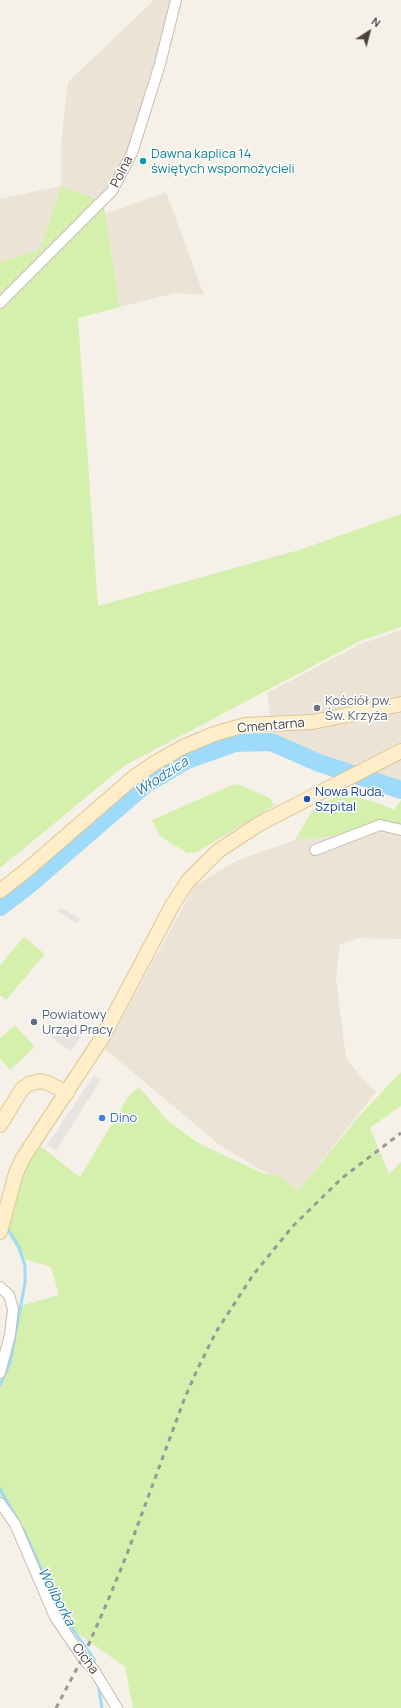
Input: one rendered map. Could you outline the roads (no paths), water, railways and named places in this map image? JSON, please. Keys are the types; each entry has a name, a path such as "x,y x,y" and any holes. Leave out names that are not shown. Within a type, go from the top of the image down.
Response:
{"street":[{"name":"Polna","path":"0,303 112,191 132,153 160,64 176,0"},
{"name":"Cmentarna","path":"0,891 28,870 133,778 152,764 183,747 214,734 244,725 312,722 401,704"},
{"path":"384,760 401,746"},
{"path":"0,1232 16,1173 23,1158 102,1038 173,904 188,881 207,860 259,824 401,751"},
{"path":"315,850 380,825 401,830"},
{"path":"0,1125 22,1089 30,1084 40,1082 48,1083 67,1093"},
{"path":"0,1287 9,1295 13,1308 10,1335 0,1373"},
{"name":"Cicha","path":"0,1503 15,1524 55,1617 85,1661 94,1670 117,1708"}],"waterway":[{"name":"Włodzica","path":"0,907 29,885 146,784 187,760 235,743 271,742 319,763 401,790"},
{"name":"Woliborka","path":"0,1385 10,1363 25,1283 25,1266 19,1247 5,1227"},
{"name":"Woliborka","path":"0,1489 19,1522"},
{"name":"Woliborka","path":"23,1529 62,1614 94,1659 95,1667"},
{"name":"Woliborka","path":"98,1684 102,1708"}],"railway":[{"path":"56,1708 84,1655 109,1598 127,1554 184,1400 216,1332 253,1275 293,1226 342,1178 401,1133"}],"place":[{"name":"Dawna kaplica 14 świętych wspomożycieli","path":"143,161"},
{"name":"Kościół pw. Św. Krzyża","path":"317,708"},
{"name":"Nowa Ruda, Szpital","path":"307,799"},
{"name":"Powiatowy Urząd Pracy","path":"34,1022"},
{"name":"Dino","path":"102,1118"}]}
